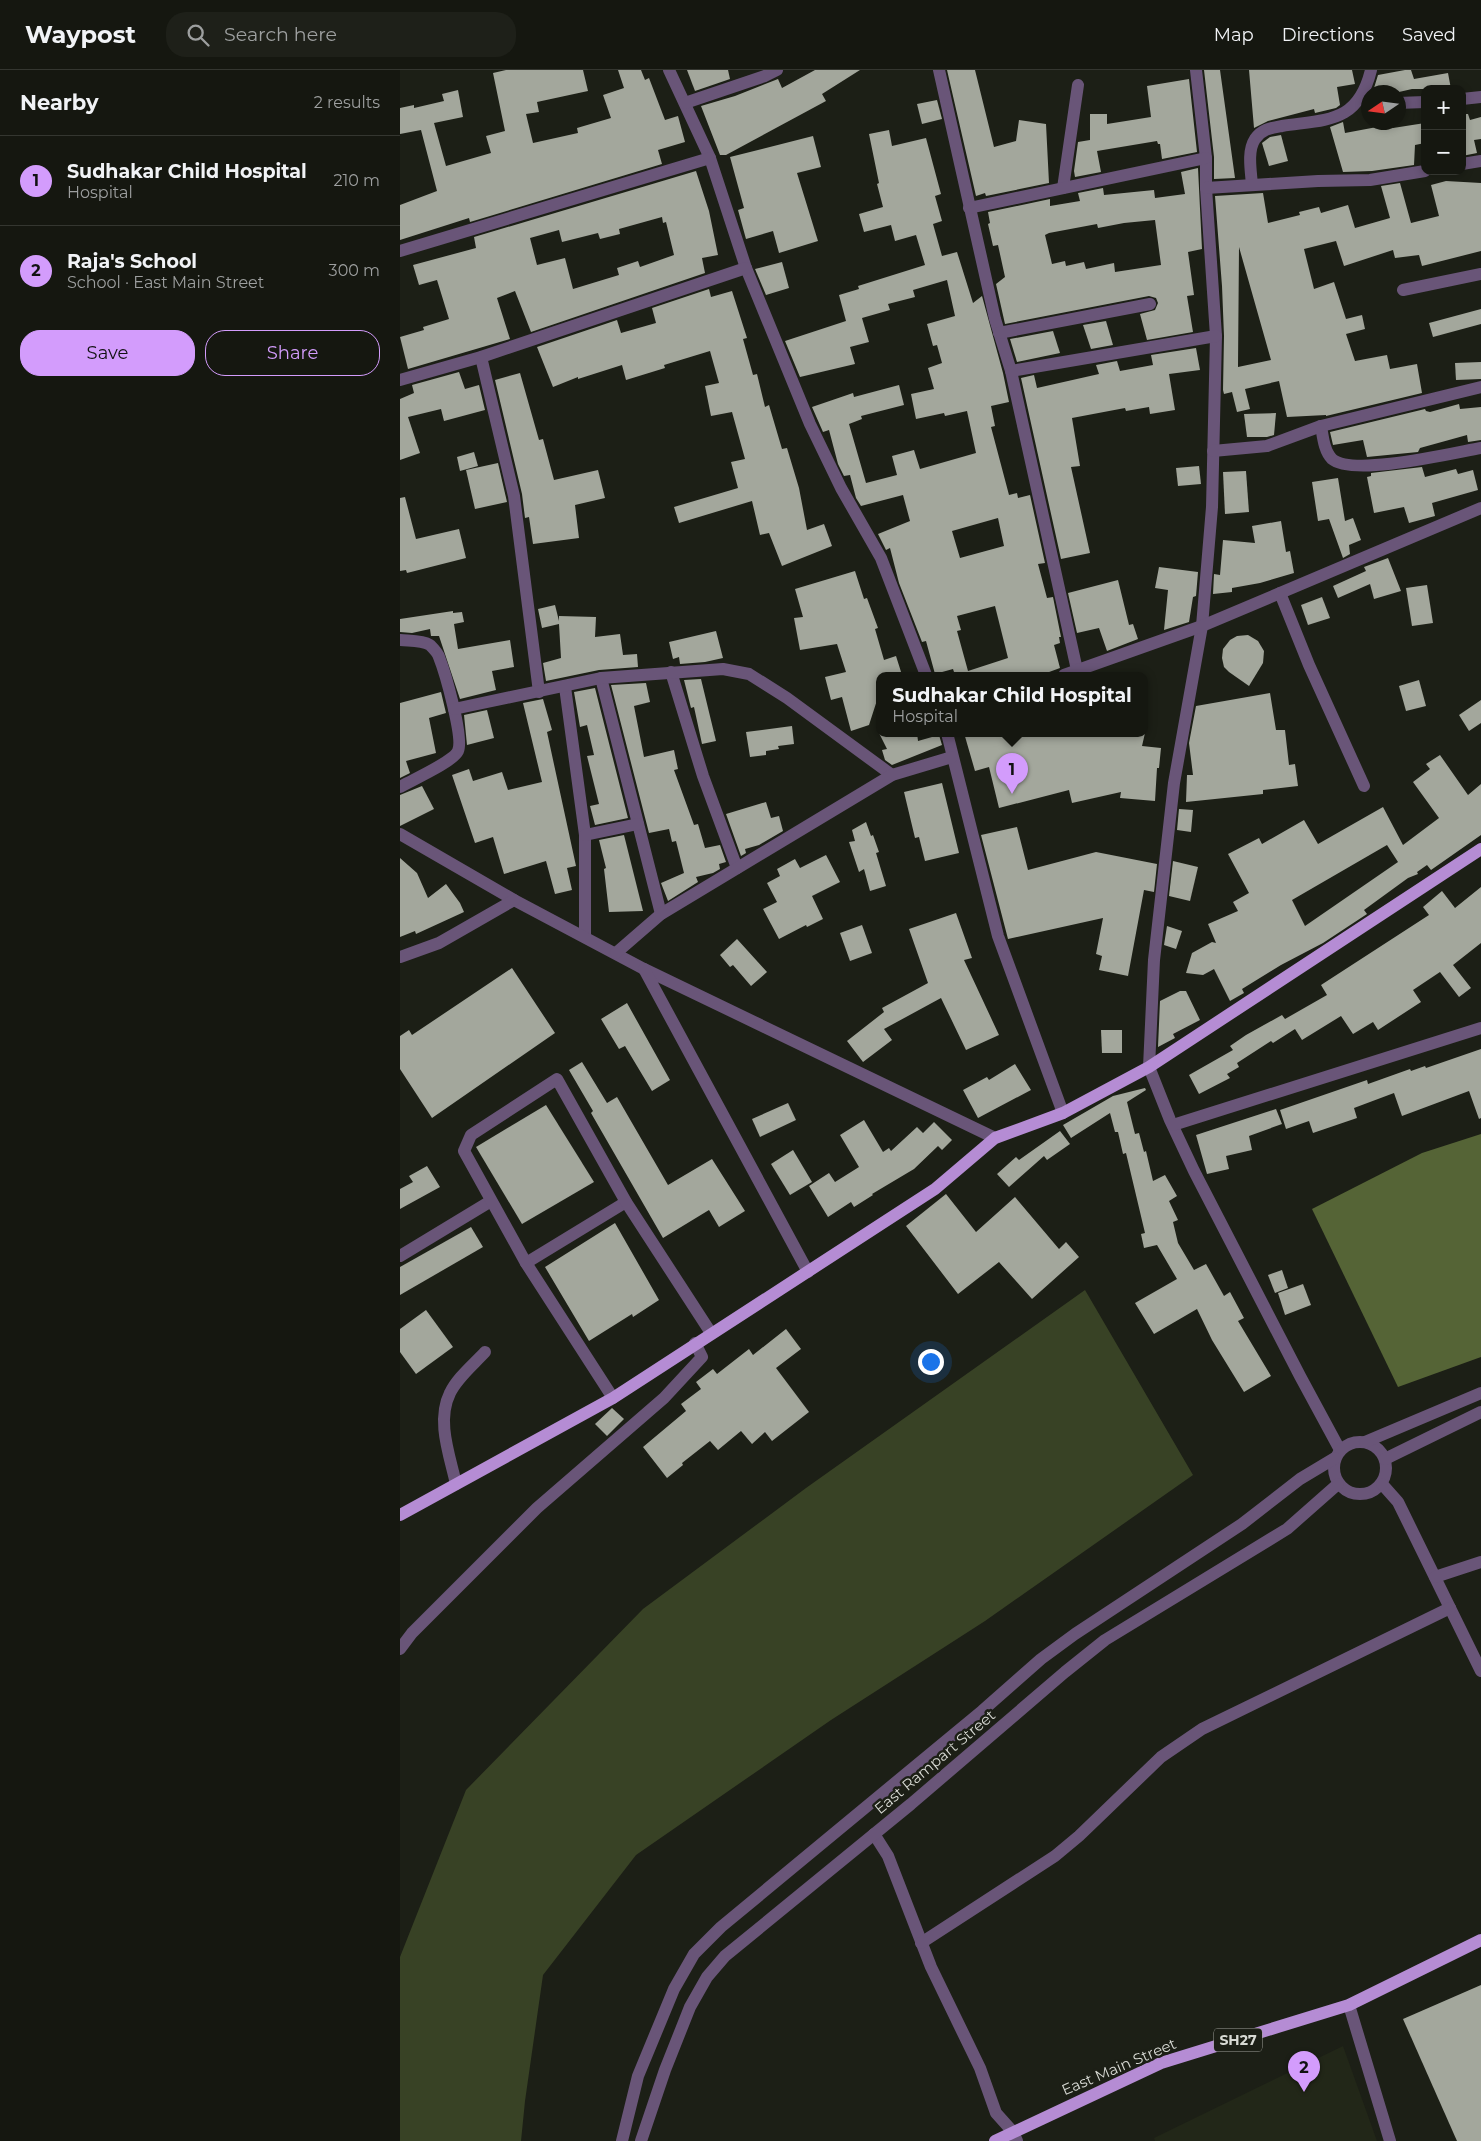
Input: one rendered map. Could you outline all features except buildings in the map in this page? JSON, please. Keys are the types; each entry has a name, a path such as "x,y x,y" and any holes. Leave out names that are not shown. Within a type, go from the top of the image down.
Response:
{"main road":[{"path":"400,1515 613,1398 935,1189 995,1138 1063,1113 1149,1067 1481,849"},
{"name":"East Main Street","path":"995,2141 1015,2136 1161,2063 1349,2005 1481,1940"}],"street":[{"path":"669,70 710,158 746,268 810,424 841,488 880,558 925,672"},
{"path":"685,103 765,76 777,70"},
{"path":"939,70 969,208 999,333 1011,371 1077,670"},
{"path":"622,2141 638,2076 674,1990 694,1954 721,1927 1041,1659 1075,1634 1235,1529 1338,1454 1348,1444 1365,1442 1374,1445 1381,1451 1385,1459 1386,1468 1382,1484 1368,1493 1360,1495 1352,1494 1338,1484 1334,1476 1338,1454 1173,1125 1149,1067 1154,960 1174,783 1202,626 1212,507 1216,336 1206,188 1206,158 1196,70"},
{"path":"1367,85 1371,70"},
{"path":"1063,188 1078,85"},
{"path":"1466,99 1481,97"},
{"path":"1406,103 1421,102"},
{"path":"1252,185 1250,155 1254,140 1265,129 1347,113 1361,103"},
{"path":"400,251 710,158"},
{"path":"969,208 1206,158"},
{"path":"1466,163 1481,161"},
{"path":"1206,188 1370,180 1421,172"},
{"path":"400,380 481,358 746,268"},
{"path":"1403,290 1481,274"},
{"path":"999,333 1150,304"},
{"path":"1011,371 1216,336"},
{"path":"481,358 514,496 539,692"},
{"path":"1213,451 1267,446 1321,426 1481,387"},
{"path":"1321,426 1326,450 1333,460 1345,464 1370,466 1481,448"},
{"path":"1072,672 1202,626 1481,508"},
{"path":"1280,594 1309,666 1364,786"},
{"path":"400,640 418,641 430,645 439,655 460,739 458,751 450,759 400,787"},
{"path":"454,709 601,678 724,669 749,674 787,698 892,775"},
{"path":"671,672 703,776 737,868"},
{"path":"601,678 661,914"},
{"path":"565,687 585,835 585,937"},
{"path":"948,737 998,936 1063,1113"},
{"path":"616,953 661,914 892,775 952,756"},
{"path":"585,835 638,824"},
{"path":"400,834 514,900 644,968 995,1138"},
{"path":"400,957 439,943 514,900"},
{"path":"644,968 808,1272"},
{"path":"1173,1125 1481,1028"},
{"path":"613,1398 526,1263 491,1201 464,1151 470,1135 557,1079 626,1202 711,1333"},
{"path":"400,1256 491,1201"},
{"path":"526,1263 626,1202"},
{"path":"400,1649 412,1633 537,1508 664,1398 694,1368 702,1357 695,1344"},
{"path":"456,1484 444,1432 445,1404 455,1384 485,1352"},
{"path":"1365,1442 1481,1393"},
{"path":"1385,1459 1481,1412"},
{"name":"East Rampart Street","path":"641,2141 665,2070 690,2008 707,1977 725,1956 1105,1640 1288,1529 1338,1484"},
{"path":"1382,1484 1398,1502 1481,1671"},
{"path":"1435,1577 1481,1562"},
{"path":"921,1943 1055,1856 1079,1836 1160,1757 1202,1729 1450,1608"},
{"path":"874,1834 888,1856 921,1943 980,2068 996,2113 1015,2136"},
{"path":"1349,2005 1390,2141"}],"shaded area":[{"path":"1481,1134 1481,1357 1398,1387 1312,1209 1422,1153"},
{"path":"1085,1290 1193,1475 985,1621 831,1720 636,1855 543,1975 521,2141 400,2141 400,1957 466,1790 643,1609 806,1488"},
{"path":"1343,2046 1377,2141 1155,2141 1154,2138"}],"place":[{"name":"Sudhakar Child Hospital","path":"1012,794"},
{"name":"Raja's School","path":"1304,2092"}]}
